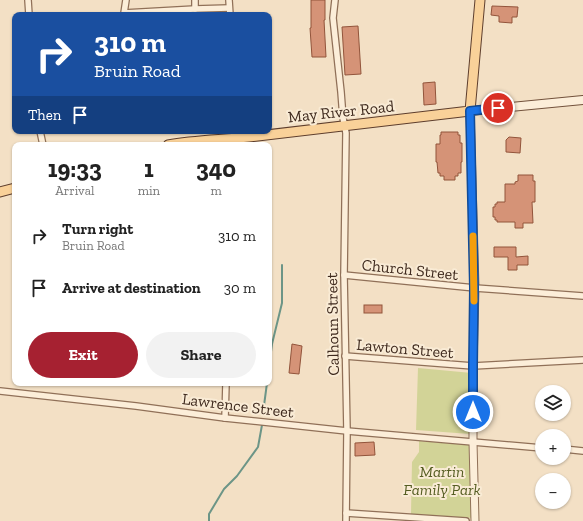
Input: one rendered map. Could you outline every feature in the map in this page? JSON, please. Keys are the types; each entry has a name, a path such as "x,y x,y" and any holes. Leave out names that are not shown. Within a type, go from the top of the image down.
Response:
{"main road":[{"path":"480,0 470,111 583,100"},
{"name":"May River Road","path":"272,134 470,111"},
{"name":"May River Road","path":"182,142 271,134"},
{"path":"0,192 12,189"}],"street":[{"path":"28,0 29,12"},
{"path":"124,12 126,0"},
{"path":"195,0 195,9"},
{"path":"229,0 230,12"},
{"name":"Calhoun Street","path":"335,0 333,18 341,92 342,118 346,133 344,275 347,431 346,521"},
{"path":"142,12 229,8"},
{"path":"470,111 474,288 473,442 476,521"},
{"name":"Church Street","path":"344,275 474,288 583,296"},
{"name":"Lawton Street","path":"345,356 473,366 583,360"},
{"path":"225,418 226,386"},
{"name":"Lawrence Street","path":"0,391 347,431 535,447"},
{"path":"571,450 583,451"},
{"path":"346,513 466,521"}],"green space":[{"path":"418,368 472,373 470,434 416,430"},
{"name":"Martin Family Park","path":"419,441 471,445 473,518 411,514 412,462 419,452"}],"building":[{"path":"311,0 325,0 324,20 326,57 312,57 310,28"},
{"path":"492,6 518,7 517,17 512,17 512,23 499,22 499,16 491,15"},
{"path":"358,26 361,74 345,75 342,27"},
{"path":"435,82 436,104 424,105 423,83"},
{"path":"441,132 458,132 458,135 460,135 460,143 462,143 461,173 458,173 458,176 455,176 455,180 444,180 444,176 440,176 440,173 438,173 436,162 436,144 440,144"},
{"path":"509,137 521,138 520,153 506,152 506,140"},
{"path":"518,175 533,175 533,181 535,181 535,202 532,202 533,223 523,223 523,228 515,228 515,222 497,222 495,217 493,217 493,207 495,207 495,204 497,204 497,202 505,202 505,184 515,184 515,182 518,181"},
{"path":"494,247 516,247 516,257 528,256 528,265 517,265 517,270 508,270 508,257 494,257"},
{"path":"364,305 382,305 382,313 364,313"},
{"path":"292,344 302,346 299,374 289,373"},
{"path":"374,442 375,455 355,456 355,443"}],"waterway":[{"path":"272,344 282,303 282,265"},
{"path":"263,413 267,386"},
{"path":"209,521 209,514 224,489 237,476 258,447 262,425"}],"slow traffic":[{"path":"473,236 474,301"}],"route":[{"path":"473,412 474,288 470,111 498,108"}]}
